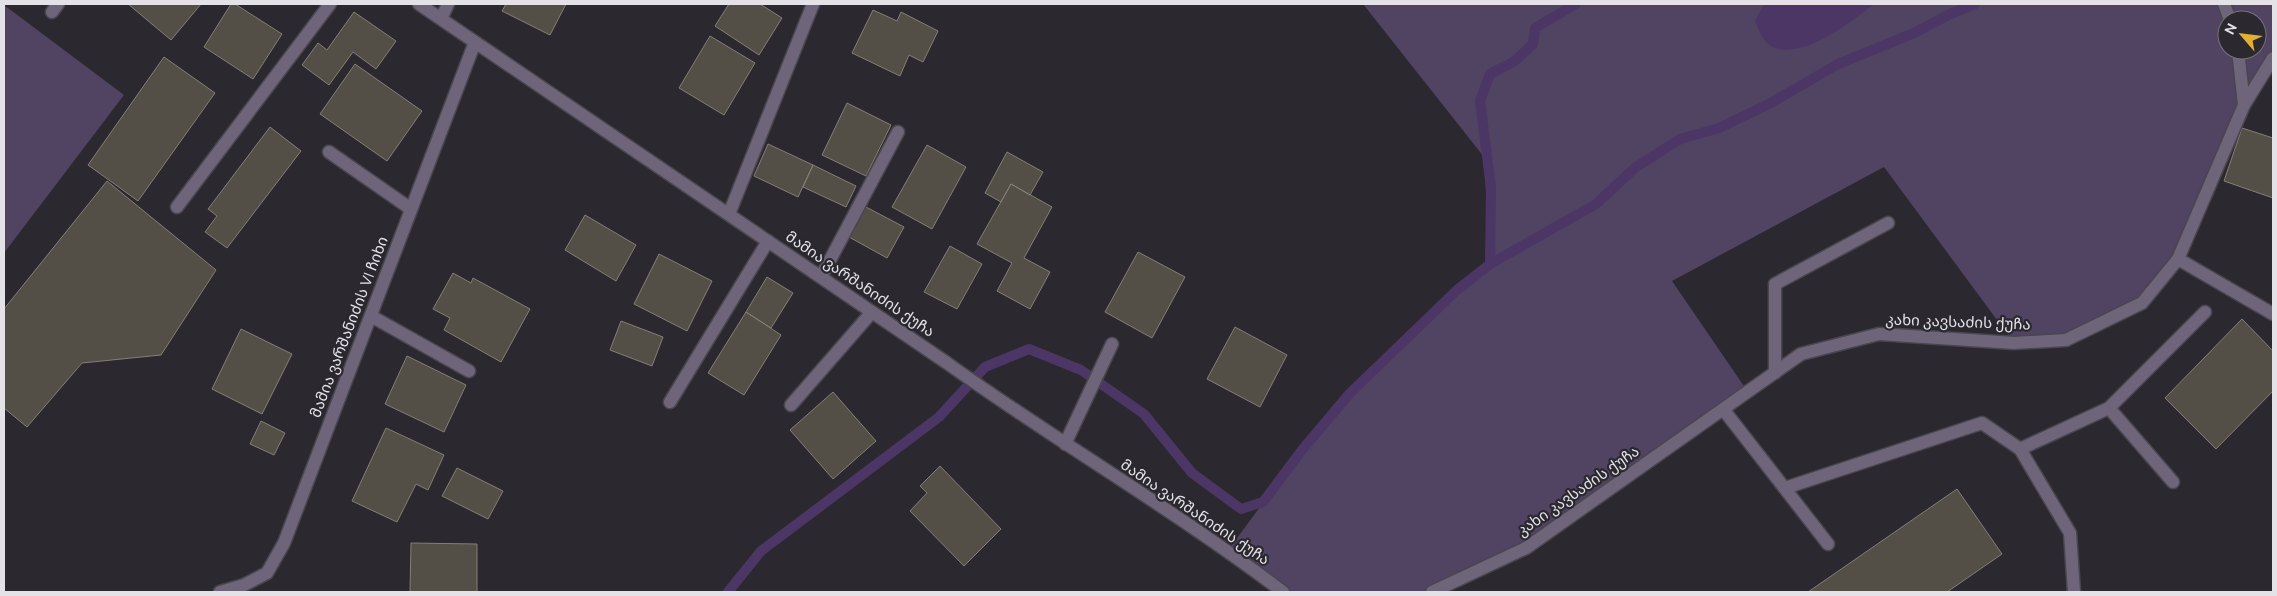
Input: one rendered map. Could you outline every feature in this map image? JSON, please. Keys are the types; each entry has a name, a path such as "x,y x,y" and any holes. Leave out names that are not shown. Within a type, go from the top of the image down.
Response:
{"street":[{"path":"177,207 330,4"},
{"name":"მამია ვარშანიძის ქუჩა","path":"419,4 1006,405 1179,518 1268,588 1283,592"},
{"path":"441,19 448,4"},
{"path":"729,214 813,4"},
{"name":"მამია ვარშანიძის VI ჩიხი","path":"220,592 244,585 267,573 284,543 475,42"},
{"name":"კახი კავსაძის ქუჩა","path":"2239,60 2244,105"},
{"name":"კახი კავსაძის ქუჩა","path":"1432,592 1526,548 1801,354 1879,334 2014,343 2066,340 2142,303 2178,259 2244,105 2272,62"},
{"path":"821,277 898,132"},
{"path":"330,152 411,209"},
{"path":"1775,372 1775,284 1888,222"},
{"path":"670,402 768,241"},
{"path":"2178,259 2273,314"},
{"path":"791,405 872,312"},
{"path":"2020,449 2109,408 2205,312"},
{"path":"371,316 469,371"},
{"path":"1066,444 1112,344"},
{"path":"2109,408 2173,482"},
{"path":"1723,409 1828,544"},
{"path":"1785,488 1982,423 2020,449 2070,533 2074,592"}],"shaded area":[{"path":"1363,4 2273,4 2273,58 2178,259 2142,303 2066,340 2014,343 1884,167 1672,281 1748,392 1526,548 1432,592 1283,592 1226,553 1302,450 1350,393 1457,290 1490,264 1484,157"},
{"path":"1764,4 1874,4 1828,36 1800,48 1787,50 1771,46 1760,33 1755,21"},
{"path":"4,5 124,95 4,253"}],"building":[{"path":"128,4 201,4 171,40"},
{"path":"231,4 235,4 282,34 253,79 204,47"},
{"path":"506,4 566,4 550,35 502,11"},
{"path":"729,4 760,4 782,18 759,55 715,26"},
{"path":"873,10 897,21 901,12 938,31 923,62 909,55 900,76 852,53"},
{"path":"354,12 396,41 376,69 353,52 329,85 302,65 318,43 327,50"},
{"path":"710,36 755,63 724,115 679,88"},
{"path":"164,57 215,93 138,201 88,165"},
{"path":"355,64 422,111 387,161 320,114"},
{"path":"847,103 891,125 866,176 822,155"},
{"path":"270,127 301,151 227,248 205,232 217,216 208,209"},
{"path":"2242,128 2273,138 2273,198 2224,181"},
{"path":"768,144 813,165 798,197 754,176"},
{"path":"927,145 966,167 932,229 892,207"},
{"path":"1007,152 1043,172 1030,195 1011,184 1001,202 985,193"},
{"path":"813,165 856,186 846,207 803,187"},
{"path":"107,181 216,270 161,355 82,363 27,427 4,408 4,309"},
{"path":"1011,184 1052,207 1024,258 1050,272 1030,309 997,291 1012,263 977,244"},
{"path":"866,207 904,227 887,258 849,237"},
{"path":"585,215 636,245 616,281 565,250"},
{"path":"950,246 982,264 957,309 924,292"},
{"path":"1138,252 1185,277 1152,338 1105,312"},
{"path":"659,254 712,281 687,331 634,304"},
{"path":"453,273 471,283 473,278 530,309 501,362 444,330 450,318 433,309"},
{"path":"767,277 793,293 771,328 746,312"},
{"path":"746,312 781,335 744,395 708,373"},
{"path":"2242,319 2273,351 2273,391 2216,449 2165,398"},
{"path":"621,321 663,337 652,366 610,350"},
{"path":"1235,327 1287,355 1260,407 1207,379"},
{"path":"241,329 292,354 262,414 212,389"},
{"path":"407,356 466,385 444,432 385,404"},
{"path":"833,392 876,441 833,479 790,430"},
{"path":"261,421 285,433 274,455 250,444"},
{"path":"386,428 444,455 428,490 416,484 397,522 352,501"},
{"path":"940,466 1001,529 964,566 910,511 927,493 920,486"},
{"path":"457,468 503,491 488,519 442,496"},
{"path":"1957,489 2002,554 1947,592 1808,592"},
{"path":"411,543 477,544 477,592 410,592"}],"waterway":[{"path":"1490,264 1491,188 1480,101 1490,74 1515,61 1533,44 1535,28 1576,4"},
{"path":"728,592 761,551 939,417 985,367 1029,349 1081,370 1144,414 1192,473 1241,509 1263,502 1302,450 1350,393 1457,290 1490,264 1596,204 1636,167 1680,139 1719,128 1769,104 1838,64 1914,33 1950,14 1975,4"}]}
